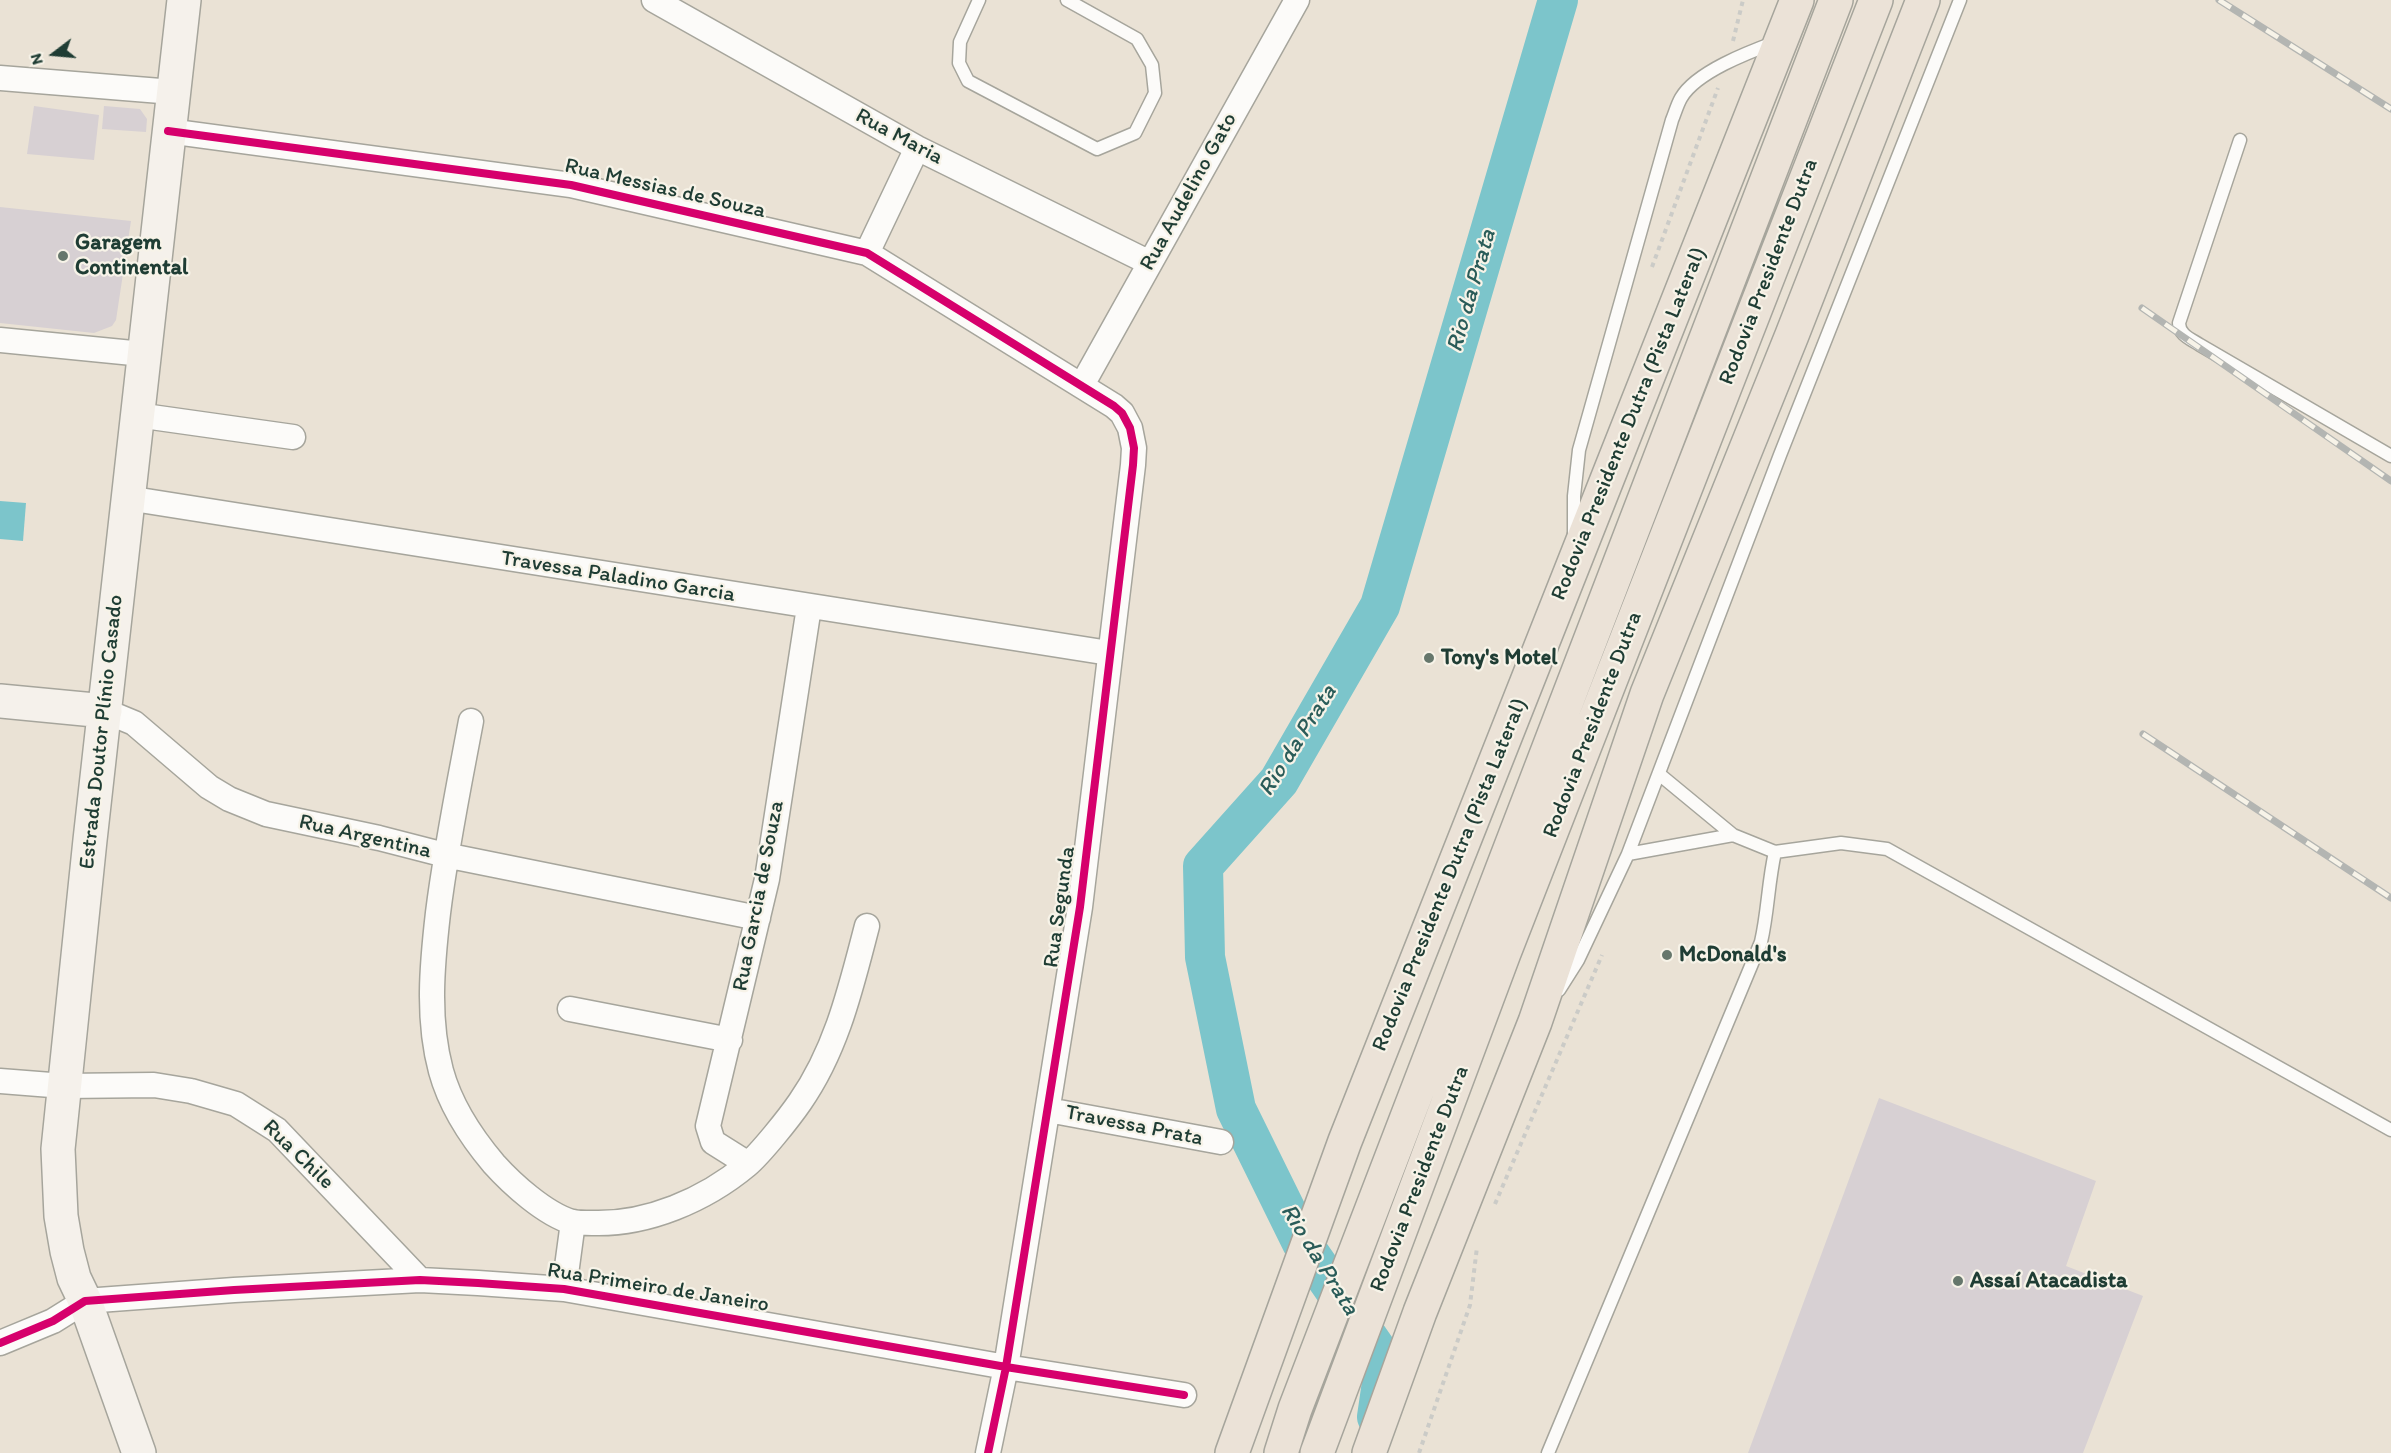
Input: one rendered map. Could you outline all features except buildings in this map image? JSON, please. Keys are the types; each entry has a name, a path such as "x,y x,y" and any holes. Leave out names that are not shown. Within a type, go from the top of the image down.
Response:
{"highway":[{"name":"Rodovia Presidente Dutra (Pista Lateral)","path":"1232,1453 1345,1141 1797,0"},
{"name":"Rodovia Presidente Dutra","path":"1281,1453 1295,1409 1836,0"},
{"name":"Rodovia Presidente Dutra","path":"1317,1453 1517,920 1876,0"},
{"path":"1369,1453 1420,1312 1535,1022 1647,694 1792,335 1923,0"}],"main road":[{"name":"Estrada Doutor Plínio Casado","path":"139,1453 85,1300 74,1278 61,1216 58,1149 127,498 184,0"},
{"name":"Rua Argentina","path":"0,701 105,711"}],"street":[{"name":"Rua Maria","path":"654,0 917,148 1149,263"},
{"name":"Rua Audelino Gato","path":"1082,385 1297,0"},
{"path":"0,78 173,92"},
{"name":"Rua Messias de Souza","path":"168,131 571,185 867,253 1082,385"},
{"path":"867,253 917,148"},
{"path":"0,340 143,354"},
{"name":"Rua Segunda","path":"988,1453 1006,1367 1080,907 1134,448 1130,428 1122,413 1082,385"},
{"path":"137,416 293,437"},
{"name":"Travessa Paladino Garcia","path":"127,498 1109,653"},
{"name":"Rua Garcia de Souza","path":"748,1164 713,1142 708,1126 766,879 809,607"},
{"name":"Rua Argentina","path":"105,711 134,723 209,788 252,809 445,855 758,918"},
{"path":"471,721 445,855 433,956 432,1009 441,1071 459,1114 482,1150 508,1179 550,1211 573,1222 609,1224 645,1217 686,1204 748,1164 799,1103 822,1066 839,1026 867,926"},
{"path":"570,1009 730,1040"},
{"name":"Rua Chile","path":"0,1081 64,1086 154,1086 191,1091 237,1104 277,1130 420,1280"},
{"name":"Travessa Prata","path":"1048,1110 1221,1143"},
{"path":"564,1289 573,1222"},
{"name":"Rua Primeiro de Janeiro","path":"85,1300 420,1280 564,1289 1006,1367 1184,1395"},
{"path":"0,1343 53,1321 85,1300"}],"lane":[{"path":"979,0 960,42 959,63 968,81 1096,149 1135,133 1155,93 1152,65 1137,39 1067,0"},
{"path":"1535,1022 1578,960 1628,854 1780,455 1960,0"},
{"path":"1574,561 1574,496 1579,450 1672,120 1681,97 1709,73 1728,62 1783,39"},
{"path":"2240,140 2179,322 2179,329 2182,334 2200,345 2391,456"},
{"path":"1659,774 1733,835 1775,852 1841,843 1887,849 2391,1130"},
{"path":"1628,854 1733,835"},
{"path":"1548,1453 1761,942 1768,911 1769,880 1775,852"}],"path":[{"path":"1652,267 1728,62 1743,0"},
{"path":"1491,1212 1605,946"},
{"path":"1419,1453 1470,1305 1477,1244"}],"water":[{"path":"0,501 26,503 23,541 0,539"}],"waterway":[{"name":"Rio da Prata","path":"1377,1417 1385,1362 1302,1243 1236,1109 1205,957 1203,866 1279,781 1380,606 1558,0"}],"railway":[{"path":"2219,0 2391,109"},
{"path":"2142,308 2391,481"},
{"path":"2143,734 2391,898"}],"cycle path":[{"path":"168,131 571,185 867,253 1122,413 1130,428 1134,448 1133,465 1080,907 1006,1367 988,1453"},
{"path":"0,1343 53,1321 85,1301 420,1280 564,1289 1006,1367 1184,1395"}],"place":[{"name":"Garagem Continental","path":"63,256"},
{"name":"Tony's Motel","path":"1429,658"},
{"name":"McDonald's","path":"1667,955"},
{"name":"Assaí Atacadista","path":"1958,1281"}]}
